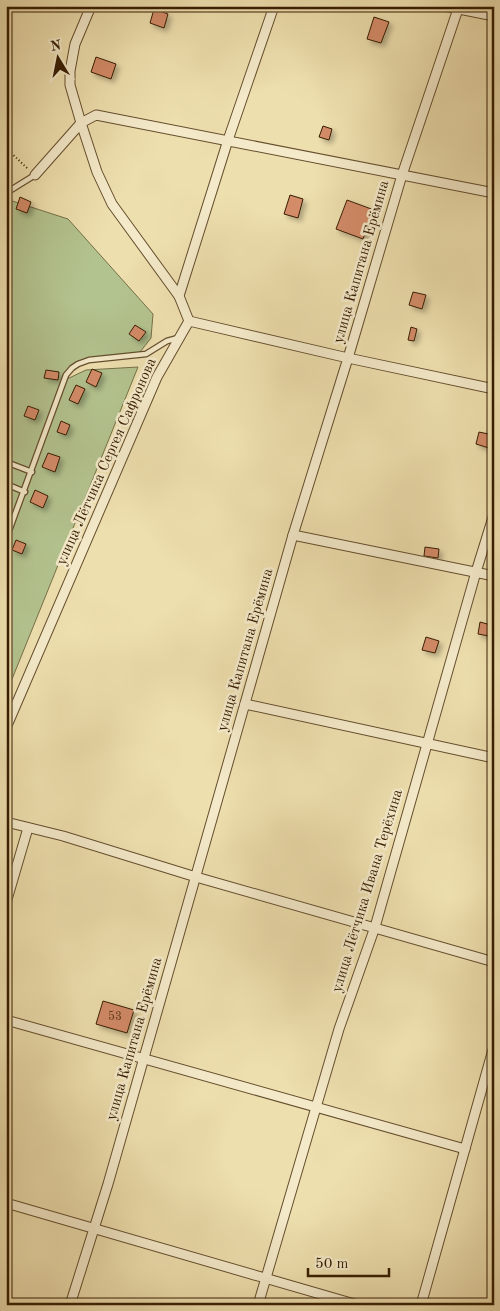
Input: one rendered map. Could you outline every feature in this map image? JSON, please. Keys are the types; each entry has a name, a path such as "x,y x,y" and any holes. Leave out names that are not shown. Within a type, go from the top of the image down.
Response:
{"street":[{"path":"92,6 75,44 71,64 70,85 81,123 97,172 112,204 179,296 189,320 348,358 494,389"},
{"path":"179,296 228,140 274,6"},
{"path":"444,6 494,16"},
{"name":"улица Капитана Ерёмина","path":"70,1305 144,1058 293,535 402,175 459,8"},
{"path":"35,175 81,123 96,114 494,193"},
{"name":"улица Лётчика Сергея Сафронова","path":"6,728 157,377 189,320"},
{"name":"улица Лётчика Ивана Терёхина","path":"258,1305 339,1029 375,927 426,743 494,514"},
{"path":"293,535 494,576"},
{"path":"245,704 494,758"},
{"path":"6,822 63,836 196,877 494,962"},
{"path":"6,903 28,828"},
{"path":"6,1020 465,1149"},
{"path":"421,1305 494,1046"},
{"path":"6,1203 358,1305"}],"lane":[{"path":"6,193 35,175"},
{"path":"6,539 25,492 66,376 72,368 89,360 146,354 167,341 180,338"},
{"path":"6,462 32,472"},
{"path":"6,484 25,492"}],"path":[{"path":"6,148 35,175"}],"green space":[{"path":"6,199 68,219 153,314 151,338 140,352 77,365 65,380 86,370 138,367 6,694"}],"building":[{"path":"154,9 168,14 164,28 150,23"},
{"path":"374,17 389,22 381,43 367,39"},
{"path":"96,57 116,64 111,79 91,72"},
{"path":"323,126 332,129 329,140 319,137"},
{"path":"290,195 303,199 298,218 284,214"},
{"path":"20,197 31,202 27,213 16,209"},
{"path":"347,200 374,210 363,239 336,229"},
{"path":"413,292 426,295 422,309 409,305"},
{"path":"135,325 146,332 139,341 129,334"},
{"path":"411,327 417,329 414,341 408,340"},
{"path":"92,369 102,373 96,387 86,382"},
{"path":"46,370 59,372 58,380 44,378"},
{"path":"76,385 85,389 78,404 69,400"},
{"path":"28,406 39,410 35,420 24,416"},
{"path":"61,421 70,425 66,435 57,432"},
{"path":"479,432 493,435 489,448 476,444"},
{"path":"48,453 60,457 55,472 42,467"},
{"path":"35,490 48,496 43,508 30,502"},
{"path":"16,540 26,544 22,554 12,550"},
{"path":"425,547 439,549 438,558 424,556"},
{"path":"480,622 491,625 489,636 478,634"},
{"path":"426,637 439,641 435,653 422,650"},
{"path":"103,1001 134,1010 127,1033 96,1024"}]}
